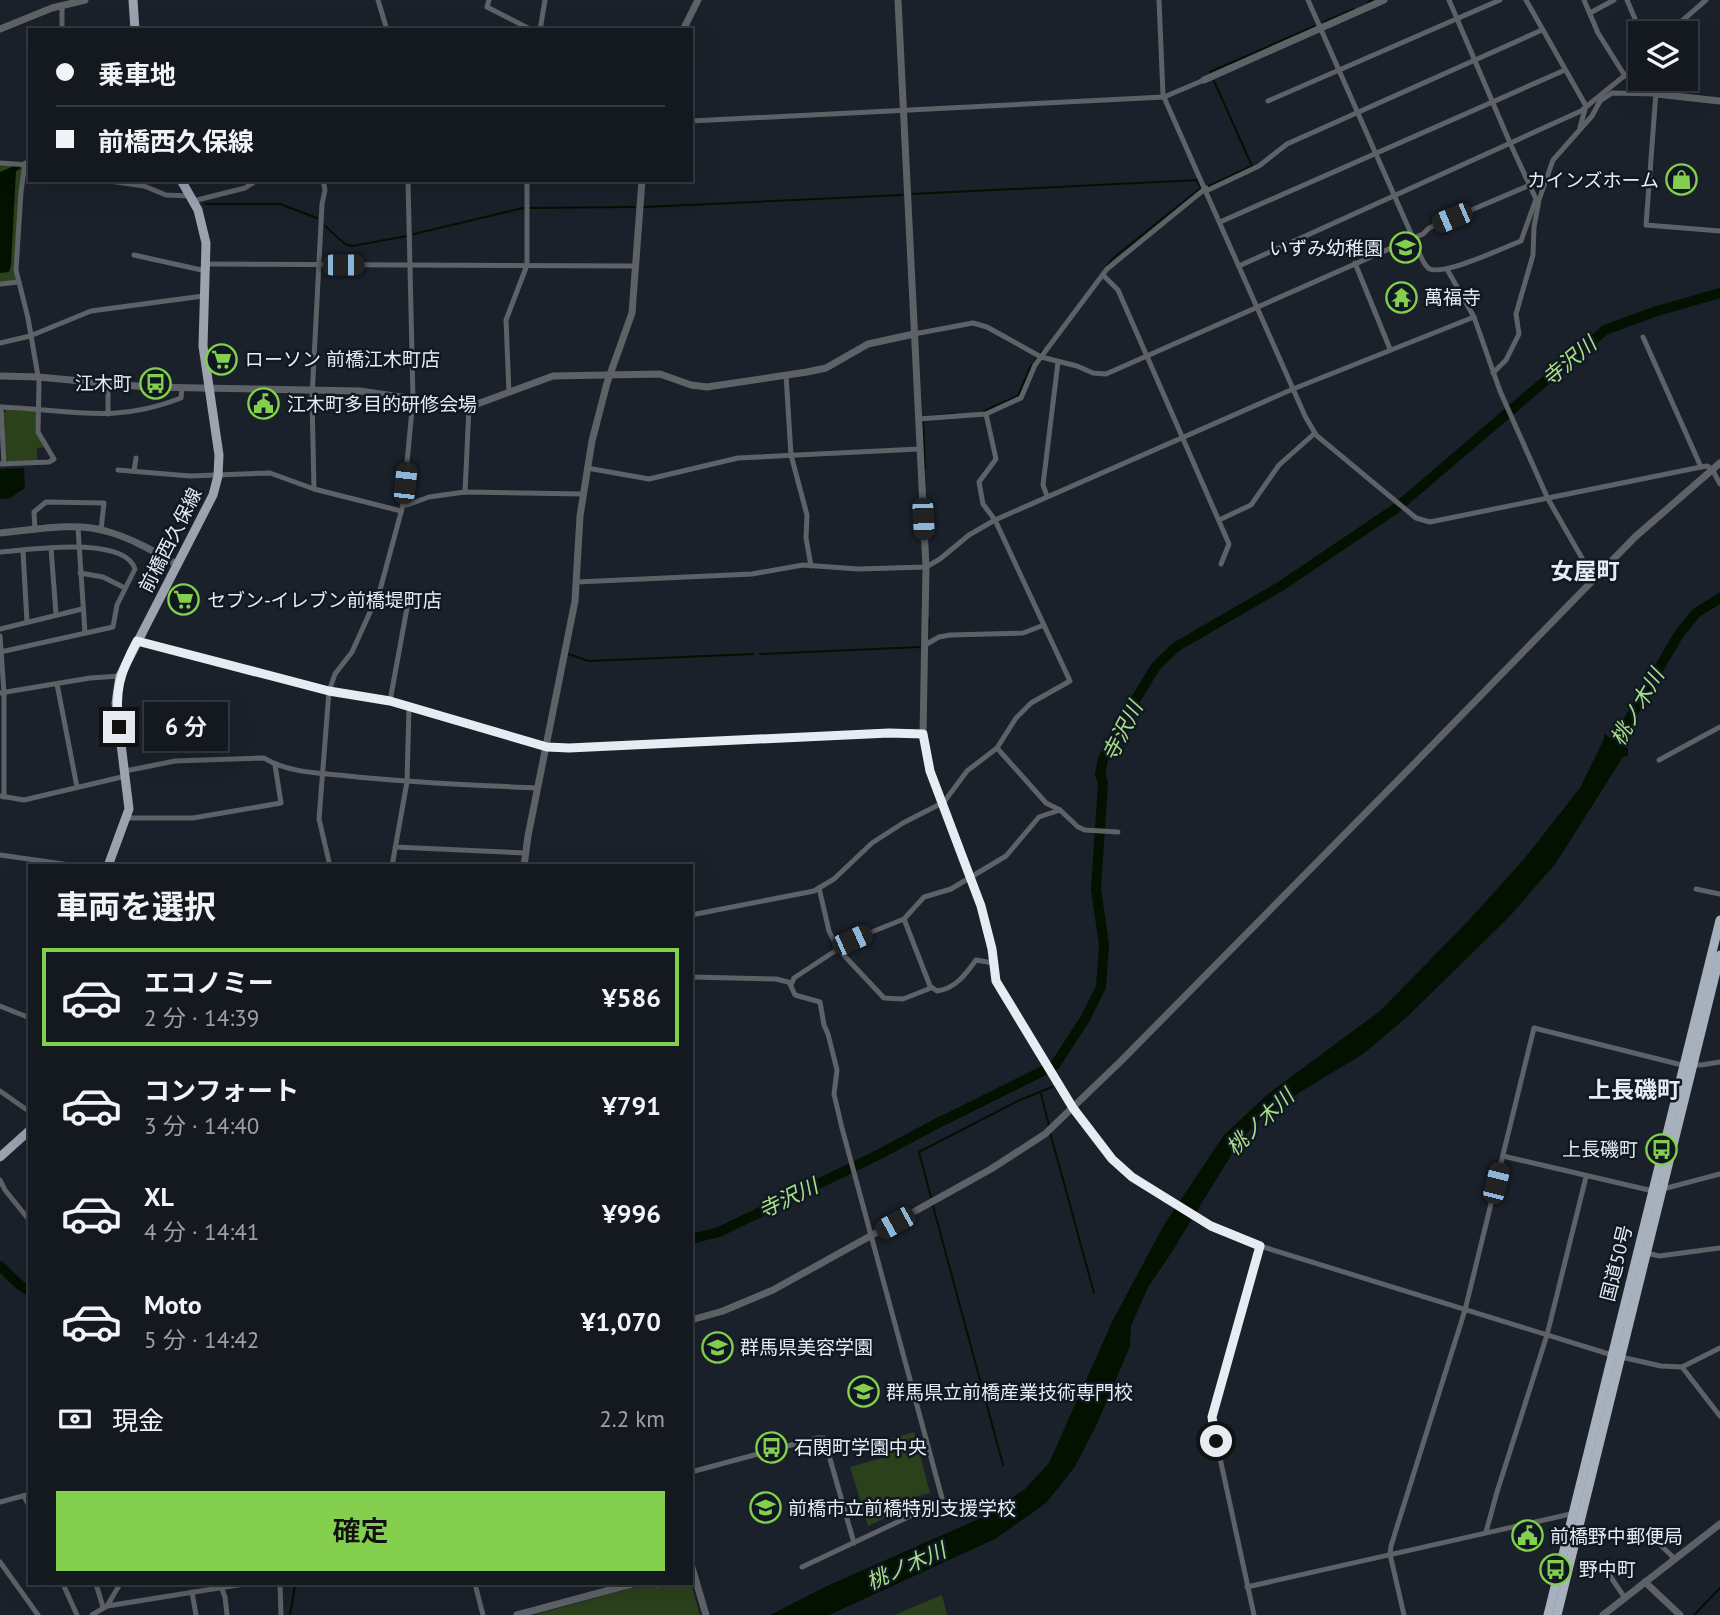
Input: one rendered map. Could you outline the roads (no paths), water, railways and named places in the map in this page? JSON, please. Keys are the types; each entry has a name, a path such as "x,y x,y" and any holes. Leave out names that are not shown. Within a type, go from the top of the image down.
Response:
{"highway":[{"name":"国道50号","path":"1689,1065 1720,920"},
{"name":"国道50号","path":"1548,1615 1577,1513 1689,1065 1720,955"},
{"name":"国道50号","path":"1616,1356 1647,1253 1657,1190"},
{"name":"国道50号","path":"1557,1615 1577,1513"}],"main road":[{"path":"133,0 135,28"},
{"name":"前橋西久保線","path":"109,864 129,809 116,703 120,676 213,495 218,476 219,455 203,345 206,268 204,229 182,182"},
{"path":"0,1157 28,1132"}],"street":[{"path":"0,29 30,15 66,3 85,0"},
{"path":"378,0 386,28"},
{"path":"489,0 487,7 528,28"},
{"path":"540,28 545,0"},
{"path":"684,28 698,0"},
{"path":"898,0 926,567 923,734 930,771 987,927 1000,989 1052,1076 1073,1108 1121,1168 1211,1226 1260,1246 1616,1356 1661,1366 1682,1367 1720,1348"},
{"path":"1159,0 1164,97 1315,433 1410,513 1420,519 1434,522 1707,466 1712,469 1720,484"},
{"path":"1308,0 1413,238 1427,267 1434,271 1448,271 1521,241 1553,160 1579,131 1600,101 1612,93 1656,94 1720,102"},
{"path":"693,121 1164,97 1384,0"},
{"path":"1449,0 1510,143 1538,200 1533,255 1516,314 1519,334 1506,360 1493,373"},
{"path":"1268,101 1500,0"},
{"path":"1526,0 1586,106 1579,131"},
{"path":"1584,0 1598,33 1625,76"},
{"path":"1590,13 1614,0"},
{"path":"1627,0 1637,21"},
{"path":"1682,21 1706,0"},
{"path":"62,28 66,3"},
{"path":"918,419 986,414 1021,398 1035,365 1103,275 1119,258 1206,190 1259,166 1287,144 1542,30"},
{"path":"1220,222 1565,70"},
{"path":"1239,265 1581,111 1628,73"},
{"path":"1656,91 1646,225 1720,231"},
{"path":"0,163 28,164 21,192 16,270 38,377 39,409 38,432 54,459 49,462 2,464 1,407 39,409 85,415 147,410 181,398 182,387"},
{"path":"115,182 192,199 245,188 254,182"},
{"path":"313,489 312,389 323,182"},
{"path":"330,864 319,819 329,691 335,674 352,652 380,590 402,508 413,398 408,182"},
{"path":"509,393 507,316 527,265 527,182"},
{"path":"524,864 575,601 582,494 587,468 610,376 632,313 642,182"},
{"path":"0,376 108,384 360,391 469,407 550,376 660,374 691,385 707,387 786,375 826,368 868,344 973,323 986,327 1041,357 1093,373 1106,374 1530,185"},
{"path":"134,255 206,268 320,265 636,266"},
{"path":"1355,263 1390,349"},
{"path":"1448,271 1474,317 1493,373 1548,499 1594,579"},
{"path":"1103,275 1118,290 1219,520 1230,547 1221,564"},
{"path":"0,284 19,282"},
{"path":"0,342 30,336 91,311 204,296"},
{"path":"577,582 752,574 796,566 858,569 926,567 969,535 1047,496 1293,389 1474,317"},
{"path":"0,335 8,341"},
{"path":"1643,337 1701,467"},
{"path":"1047,496 1043,482 1058,362"},
{"path":"786,375 791,455 807,515 806,538 811,566"},
{"path":"108,384 108,414"},
{"path":"465,492 469,407"},
{"path":"693,915 819,888 834,879 872,843 903,823 941,804 967,771 997,748 1016,718 1031,703 1070,681 995,520 983,504 979,482 996,459 986,414"},
{"path":"1219,520 1251,505 1279,465 1315,433"},
{"path":"587,468 649,480 724,460 919,449"},
{"path":"134,471 136,458"},
{"path":"693,1319 723,1311 773,1290 1020,1152 1045,1134 1432,747 1635,537 1720,463"},
{"path":"118,470 151,475 218,476 270,473 313,489 402,508 429,497 465,492 582,494"},
{"path":"35,530 34,512 46,502 104,503 101,530"},
{"path":"0,533 78,528 101,530 140,544 177,565"},
{"path":"78,528 85,633"},
{"path":"0,552 97,547 132,562 135,569 117,605 113,627 1,652"},
{"path":"51,548 56,614"},
{"path":"23,551 27,622"},
{"path":"80,573 103,577 125,588"},
{"path":"390,701 409,597"},
{"path":"0,629 82,609"},
{"path":"925,645 939,637 950,635 1023,633 1044,625"},
{"path":"0,636 2,797 24,800 175,761 264,758 275,765 322,773 407,782 538,788"},
{"path":"137,641 329,691 390,701 547,747 889,733 923,734"},
{"path":"2,693 120,676"},
{"path":"57,684 77,787"},
{"path":"392,864 407,782 409,707"},
{"path":"1659,760 1720,727"},
{"path":"997,748 1046,803 1060,810 1078,827 1115,832"},
{"path":"127,818 193,818 281,803 275,765"},
{"path":"790,984 794,978 838,949 839,945 904,919 925,897 944,892 1006,856 1039,817 1060,810"},
{"path":"396,847 525,853"},
{"path":"0,855 63,864"},
{"path":"819,888 829,930 838,949 884,998 903,999 931,988"},
{"path":"1696,889 1720,894"},
{"path":"904,919 931,988 937,991 955,985 976,960 993,963"},
{"path":"693,976 776,979 790,984 795,995 820,1002 837,1070 834,1094 942,1499 802,1567"},
{"path":"0,1006 28,1017"},
{"path":"1404,1615 1390,1554 1465,1310 1534,1028 1689,1065 1720,1062"},
{"path":"0,1091 28,1111"},
{"path":"1503,1156 1586,1177 1657,1190 1720,1174"},
{"path":"1486,1532 1547,1335 1586,1177"},
{"path":"0,1180 28,1219"},
{"path":"1254,1615 1212,1421 1260,1246"},
{"path":"1647,1253 1659,1255 1720,1248"},
{"path":"1682,1367 1720,1416"},
{"path":"693,1471 817,1437 824,1438 854,1543"},
{"path":"0,1502 27,1495"},
{"path":"1247,1587 1577,1513"},
{"path":"1603,1615 1720,1524"},
{"path":"1647,1532 1675,1559"},
{"path":"0,1562 38,1615"},
{"path":"693,1570 706,1615"},
{"path":"1609,1576 1625,1598"},
{"path":"1645,1582 1680,1615"},
{"path":"63,1585 76,1615"},
{"path":"96,1585 105,1606"},
{"path":"92,1615 105,1606 119,1585"},
{"path":"281,1585 281,1615"},
{"path":"475,1585 483,1615"},
{"path":"517,1615 628,1585"},
{"path":"105,1606 221,1586 227,1615"},
{"path":"192,1592 196,1615"}],"water":[{"path":"20,165 20,169 16,171 11,265 9,272 0,273 0,172"},
{"path":"24,468 25,488 10,498 0,499 0,469"},
{"path":"1604,734 1628,749 1628,756 1623,757 1556,863 1510,916 1408,1016 1363,1054 1263,1117 1241,1139 1148,1287 1131,1326 1130,1346 1096,1426 1074,1468 1046,1503 995,1539 829,1615 770,1615 827,1586 983,1517 1025,1489 1049,1463 1113,1320 1164,1225 1224,1135 1268,1094 1380,1011 1470,919 1524,859 1580,788"}],"waterway":[{"path":"1368,2 1373,0"},
{"path":"1324,22 1354,9"},
{"path":"1210,72 1315,26"},
{"path":"1209,186 1252,166 1214,81"},
{"path":"912,194 1197,180 1201,188 1112,259 1107,266"},
{"path":"644,207 902,195"},
{"path":"205,204 280,204 317,218"},
{"path":"414,234 523,208 635,207"},
{"path":"325,226 345,244 352,246 407,236"},
{"name":"寺沢川","path":"693,1238 719,1232 1055,1065 1085,1019 1101,987 1104,945 1096,889 1103,783 1100,774 1103,759 1117,730 1156,666 1176,647 1281,586 1395,509 1605,330 1657,311 1720,293"},
{"path":"984,411 1018,396 1030,368 1042,351"},
{"path":"923,417 954,414"},
{"path":"923,422 925,469"},
{"name":"桃ノ木川","path":"1610,752 1679,634 1696,613 1720,598"},
{"path":"928,638 929,618"},
{"path":"760,654 920,647"},
{"path":"568,654 589,661 753,654"},
{"path":"931,1197 919,1152 1018,1101 1052,1087"},
{"path":"1041,1094 1049,1126"},
{"path":"1050,1132 1094,1293"},
{"path":"933,1206 1003,1465"},
{"name":"寺沢川","path":"0,1266 28,1291"},
{"path":"290,1615 295,1586"},
{"path":"1694,1615 1720,1588"}],"place":[{"name":"カインズホーム","path":"1682,180"},
{"name":"いずみ幼稚園","path":"1406,248"},
{"name":"萬福寺","path":"1401,297"},
{"name":"ローソン 前橋江木町店","path":"222,359"},
{"name":"江木町","path":"155,383"},
{"name":"江木町多目的研修会場","path":"264,404"},
{"name":"セブン-イレブン前橋堤町店","path":"184,600"},
{"name":"上長磯町","path":"1661,1149"},
{"name":"群馬県美容学園","path":"717,1347"},
{"name":"群馬県立前橋産業技術専門校","path":"863,1392"},
{"name":"石関町学園中央","path":"771,1447"},
{"name":"前橋市立前橋特別支援学校","path":"765,1508"},
{"name":"前橋野中郵便局","path":"1527,1536"},
{"name":"野中町","path":"1556,1569"}],"district":[{"name":"女屋町","path":"1585,570"},
{"name":"上長磯町","path":"1634,1089"}]}
